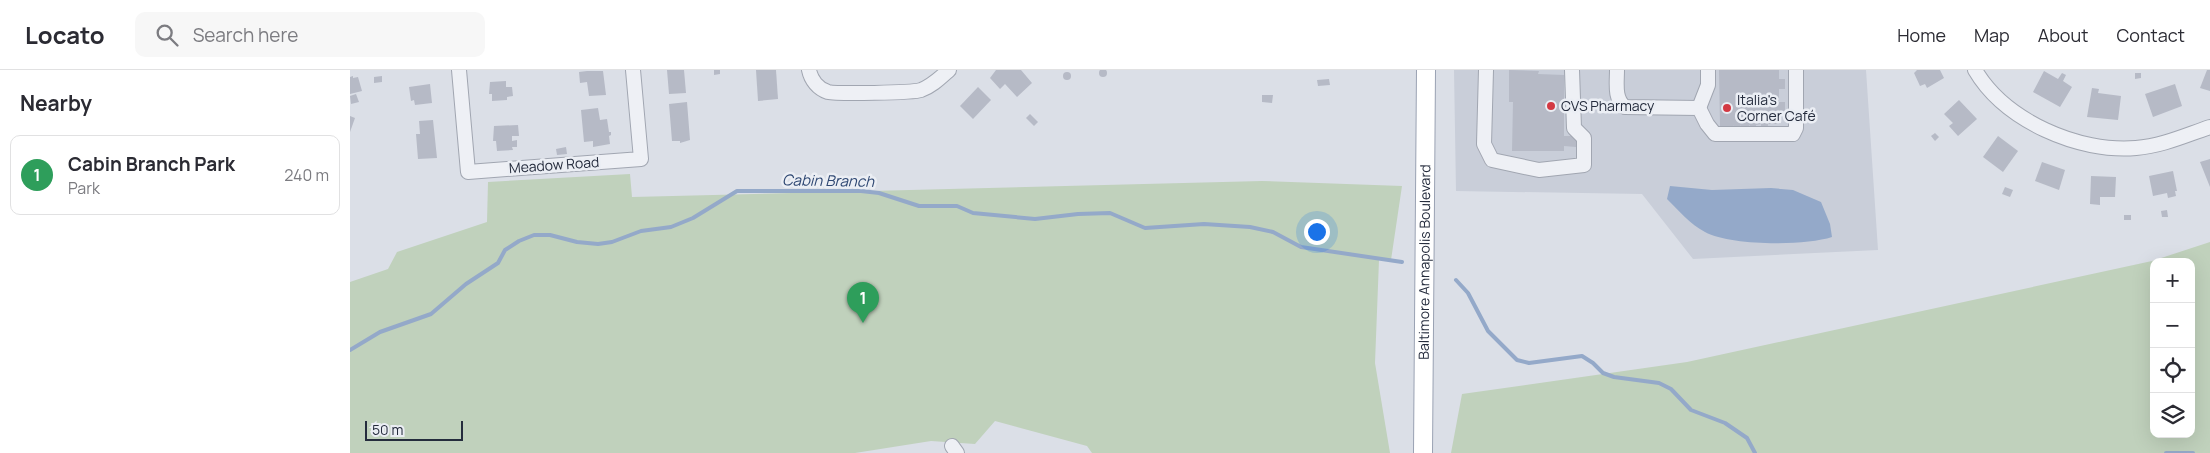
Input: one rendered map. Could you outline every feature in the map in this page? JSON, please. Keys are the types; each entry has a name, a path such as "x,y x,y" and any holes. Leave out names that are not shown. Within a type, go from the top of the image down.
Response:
{"main road":[{"name":"Baltimore Annapolis Boulevard","path":"1423,453 1426,70"}],"street":[{"name":"Meadow Road","path":"459,70 468,172 640,159 633,70"},
{"path":"808,70 816,86 828,92 919,91 932,85 949,70"},
{"path":"1486,70 1484,144 1492,160 1539,170 1584,165 1584,138 1574,128 1572,70"},
{"path":"1617,70 1617,95 1620,104 1625,107 1699,108"},
{"path":"1708,70 1708,85 1699,108 1707,124 1715,134 1793,134 1796,128 1796,70"},
{"path":"1975,70 2001,101 2044,131 2089,145 2136,148 2165,143 2210,127"}],"shaded area":[{"path":"1454,70 1866,70 1878,250 1693,259 1642,194 1456,191"}],"green space":[{"path":"630,174 632,197 1262,181 1402,186 1391,260 1379,260 1375,363 1390,453 1092,453 1087,446 995,421 975,444 931,441 855,453 350,453 350,282 388,269 397,252 487,222 488,182"},
{"path":"2210,242 2210,453 1451,453 1462,394 1687,362 2150,261 2150,438 2195,438 2195,258 2161,258"}],"water":[{"path":"1670,186 1712,190 1771,188 1793,190 1821,202 1830,224 1832,237 1804,242 1768,243 1717,237 1694,225 1667,199"}],"building":[{"path":"1103,69 1107,73 1103,77 1099,73"},
{"path":"667,70 684,70 686,93 669,94"},
{"path":"714,70 720,70 720,74 714,75"},
{"path":"756,70 776,70 778,99 758,101"},
{"path":"996,70 1021,70 1032,83 1017,97 1005,84 1000,89 990,78"},
{"path":"1509,70 1539,71 1538,74 1564,75 1564,136 1576,136 1576,147 1564,146 1564,151 1512,151 1513,102 1509,102"},
{"path":"1719,70 1779,70 1779,79 1785,79 1785,89 1779,89 1779,102 1785,102 1785,111 1780,111 1780,124 1768,124 1768,127 1761,127 1761,124 1756,125 1756,127 1750,127 1750,125 1748,127 1741,127 1741,125 1734,128 1734,125 1733,128 1720,126"},
{"path":"1917,70 1940,70 1944,78 1927,88 1925,84 1920,86 1914,73"},
{"path":"2207,70 2210,70 2210,91 2200,88"},
{"path":"603,71 606,95 589,96 587,82 580,83 579,72"},
{"path":"2044,71 2058,79 2062,73 2066,75 2063,81 2072,87 2060,107 2033,92"},
{"path":"1067,72 1071,76 1067,80 1063,76"},
{"path":"2135,73 2141,73 2141,78 2135,79"},
{"path":"353,76 353,78 358,77 362,91 350,94 350,77"},
{"path":"382,76 382,82 374,83 374,77"},
{"path":"1329,79 1330,85 1318,86 1317,80"},
{"path":"506,81 506,87 512,87 513,96 507,97 507,100 492,101 492,94 489,94 490,82"},
{"path":"430,84 432,103 415,105 414,100 411,101 409,87"},
{"path":"2175,84 2182,106 2153,117 2145,94"},
{"path":"978,87 991,100 973,119 960,106"},
{"path":"2092,88 2099,89 2098,93 2121,96 2118,120 2087,117"},
{"path":"356,94 359,102 351,104 350,96"},
{"path":"1262,95 1273,95 1272,103 1262,102"},
{"path":"1959,100 1977,119 1958,136 1949,126 1953,123 1944,114"},
{"path":"687,102 690,140 680,143 680,141 672,141 669,104"},
{"path":"598,108 600,120 607,119 609,132 611,132 609,136 610,144 593,147 593,141 584,142 581,110"},
{"path":"1030,114 1038,122 1034,126 1026,118"},
{"path":"350,116 355,118 350,132"},
{"path":"433,120 437,158 418,159 416,134 420,134 419,121"},
{"path":"518,125 519,136 512,136 512,141 517,140 517,147 512,147 513,150 497,151 496,141 493,141 494,126"},
{"path":"1935,133 1939,137 1935,141 1931,136"},
{"path":"1998,136 2018,151 2003,172 1983,157"},
{"path":"566,147 567,154 557,155 556,149"},
{"path":"2210,159 2210,187 2200,162"},
{"path":"2042,162 2065,170 2059,190 2035,181"},
{"path":"2173,171 2177,191 2175,191 2176,196 2168,198 2167,193 2153,196 2149,176"},
{"path":"2091,176 2116,177 2115,197 2100,197 2100,205 2090,204"},
{"path":"2005,187 2013,190 2010,197 2002,194"},
{"path":"2167,210 2168,217 2162,217 2161,211"},
{"path":"2124,215 2131,215 2131,220 2124,220"}],"waterway":[{"name":"Cabin Branch","path":"350,350 380,332 431,314 466,284 498,263 505,250 519,241 534,235 550,235 577,242 598,244 612,242 641,231 671,227 693,218 737,191 861,191 879,193 919,206 957,206 973,213 1035,219 1078,214 1110,213 1145,228 1204,224 1250,227 1273,232 1301,247 1402,262"},
{"name":"Cabin Branch","path":"1456,280 1468,293 1488,331 1517,360 1529,363 1582,356 1603,373 1614,377 1659,383 1671,389 1691,410 1725,423 1747,438 1755,453"},
{"name":"Cabin Branch","path":"2166,453 2193,453"}],"place":[{"name":"CVS Pharmacy","path":"1551,106"},
{"name":"Italia's Corner Café","path":"1727,108"},
{"name":"Cabin Branch Park","path":"863,323"}]}
